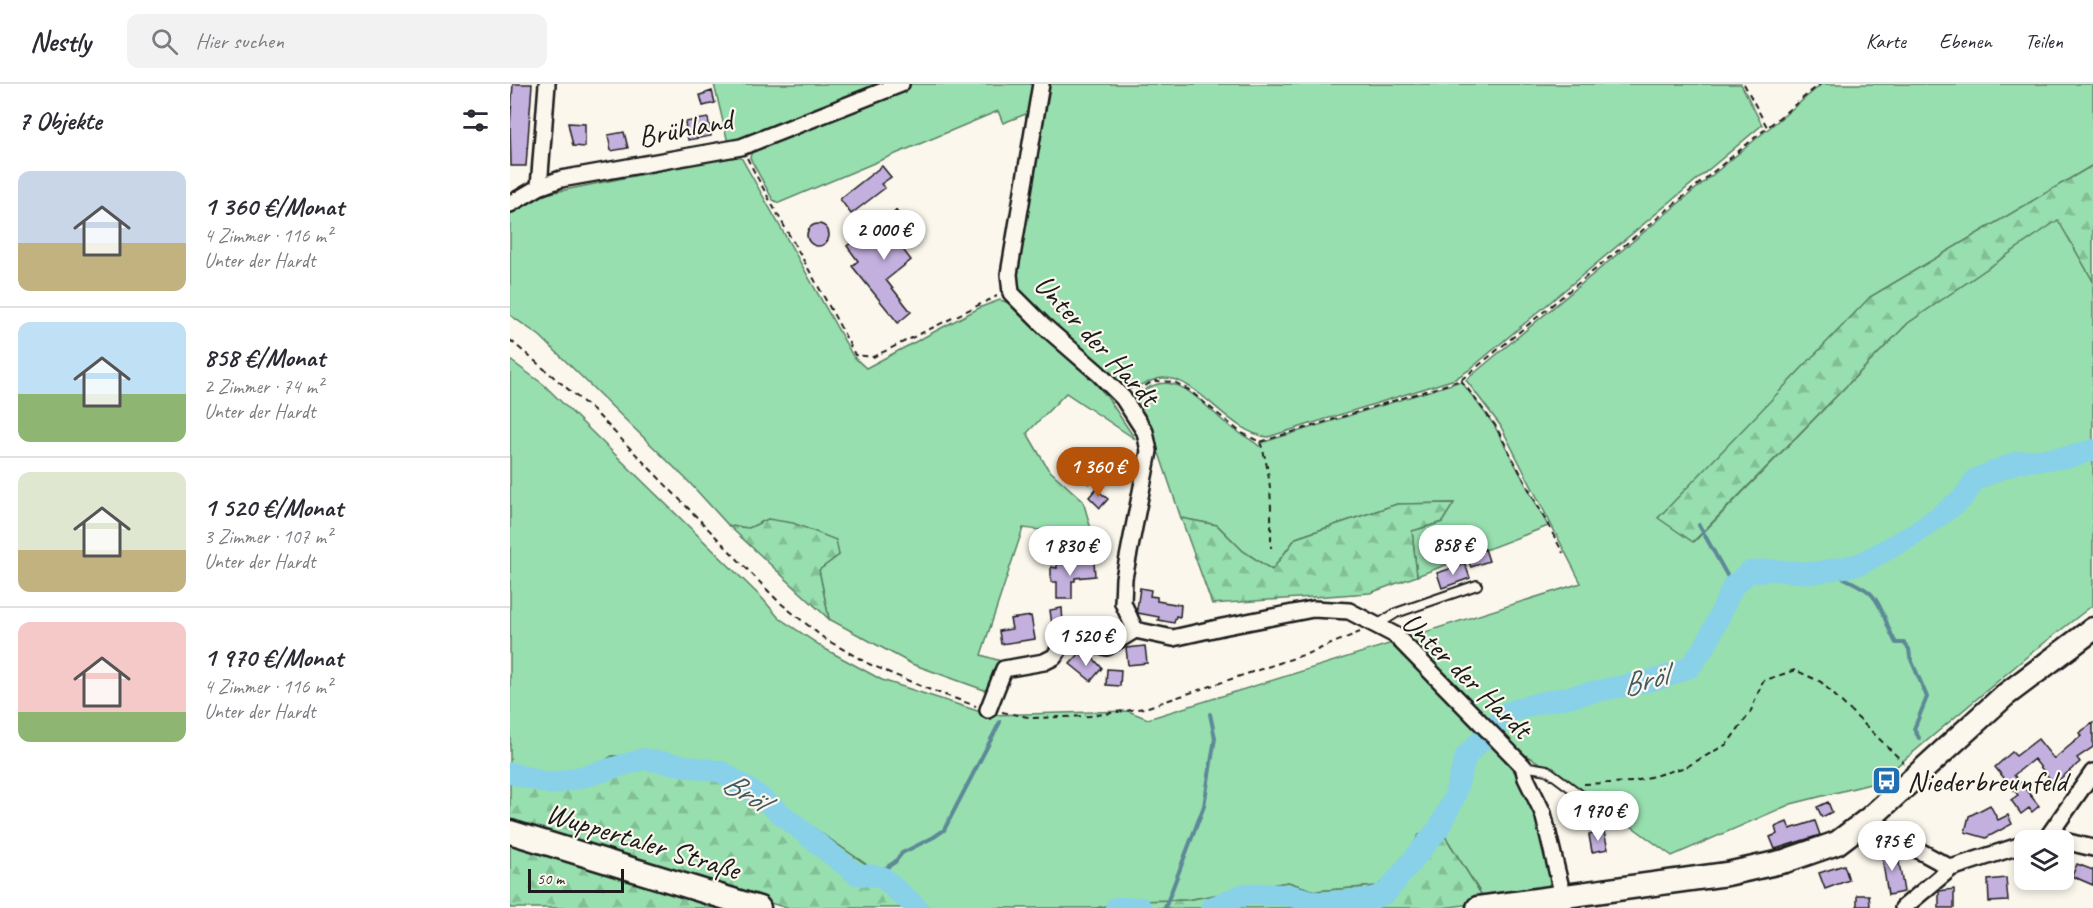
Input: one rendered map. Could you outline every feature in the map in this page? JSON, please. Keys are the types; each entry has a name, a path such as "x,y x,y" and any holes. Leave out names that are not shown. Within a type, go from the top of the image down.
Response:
{"main road":[{"path":"1478,908 1727,874 1785,861 1837,843 1870,818 2004,696 2093,629"},
{"name":"Wuppertaler Straße","path":"510,832 759,908"}],"street":[{"path":"539,187 547,84"},
{"name":"Brühland","path":"510,204 539,187 561,179 741,147 901,84"},
{"name":"Unter der Hardt","path":"1041,84 1009,274 1011,293 1123,398 1145,432 1149,451 1124,578 1123,603 1135,630 1173,638 1313,609 1349,611 1395,635 1523,766 1526,778 1543,813 1563,896"},
{"path":"988,710 1004,669 1044,662 1054,657 1066,639 1107,647 1135,630"},
{"path":"2054,830 2093,772"},
{"path":"1870,818 1903,842 1951,868"},
{"path":"2074,844 2093,848"},
{"path":"1904,908 1951,868 2014,848"}],"lane":[{"path":"1377,625 1396,613 1477,585"},
{"path":"1523,766 1546,770 1614,820"}],"path":[{"path":"1744,84 1767,127"},
{"path":"1260,442 1461,380 1820,84"},
{"path":"741,147 855,355 873,357 1011,290"},
{"path":"510,340 595,412 778,602 825,639 879,668 928,689 988,710 1033,718 1090,716 1145,708 1312,652 1377,625"},
{"path":"1461,380 1495,424 1563,553"},
{"path":"1123,398 1154,381 1174,382 1189,390 1240,432 1260,442 1266,458 1271,492 1271,548"},
{"path":"1567,785 1632,782 1686,767 1727,744 1750,713 1763,681 1795,670 1821,682 1905,765"}],"green space":[{"path":"714,84 894,84 729,147"},
{"path":"910,84 1035,84 1031,112 1003,123 998,111 779,203 773,200 750,158 753,146"},
{"path":"1044,84 1741,84 1762,125 1469,370 1455,379 1268,437 1239,426 1189,386 1176,380 1158,379 1122,391 1017,292 1016,279"},
{"path":"1822,84 2093,84 2093,165 1870,297 1694,542 1908,323 2058,219 2093,281 2093,605 2030,654 1878,782 1791,804 1672,856 1557,772 1517,751 1459,688 1406,638 1581,583 1500,425 1466,380"},
{"path":"737,155 742,159 853,356 866,368 981,307 1000,300 1009,303 1091,378 1108,398 1135,439 1066,393 1027,433 1048,469 1083,501 1093,536 1023,528 981,655 1004,662 987,691 912,664 829,619 819,570 839,555 768,519 749,528 729,526 687,480 540,336 510,315 510,211 545,194"},
{"path":"2093,165 2093,281 2058,220 1908,323 1693,542 1658,518 1870,297"},
{"path":"510,360 543,384 762,598 779,618 827,650 882,680 990,715 1128,711 1148,719 1392,643 1483,733 1525,785 1538,815 1552,880 1546,889 1486,902 1443,833 1419,835 1403,862 1378,886 1315,891 1288,882 1187,900 1134,901 1096,908 929,908 717,761 612,756 558,792 510,775"},
{"path":"1461,381 1494,425 1548,526 1417,576 1412,531 1442,522 1453,503 1397,504 1296,538 1272,570 1243,551 1217,525 1181,518 1160,456 1134,402 1140,393 1150,387 1161,383 1172,384 1192,394 1228,425 1259,446 1264,442"},
{"path":"1454,503 1442,522 1412,531 1417,576 1370,593 1212,604 1181,518 1217,525 1243,551 1272,570 1296,538 1397,504"},
{"path":"768,519 793,523 836,540 839,555 819,570 829,619 729,526 749,528"},
{"path":"612,756 717,761 929,908 787,908 560,840 510,819 510,775 558,792"},
{"path":"1430,829 1443,833 1486,902 1443,908 1096,908 1134,901 1187,900 1288,882 1315,891 1378,886 1403,862 1419,835"},
{"path":"510,835 743,908 510,908"}],"building":[{"path":"513,84 532,84 526,166 511,166 510,126"},
{"path":"712,91 715,103 703,106 700,95"},
{"path":"708,118 711,136 688,140 685,122"},
{"path":"568,123 585,124 585,147 573,146"},
{"path":"624,132 628,148 611,151 608,135"},
{"path":"882,166 891,177 881,184 885,188 851,214 840,199"},
{"path":"896,210 904,223 920,234 898,243 911,260 886,280 911,312 898,323 852,266 858,261 847,246 881,220 885,225"},
{"path":"818,224 826,227 829,235 826,243 818,246 810,243 807,235 810,227"},
{"path":"1084,455 1101,471 1089,484 1072,468"},
{"path":"1096,489 1108,499 1100,508 1089,497"},
{"path":"1485,549 1489,561 1471,567 1466,556"},
{"path":"1094,562 1095,576 1075,578 1075,581 1072,581 1072,599 1057,599 1057,582 1051,582 1051,567 1057,568 1057,564"},
{"path":"1465,564 1470,578 1442,588 1437,573"},
{"path":"1140,588 1151,590 1150,596 1157,597 1157,601 1181,605 1180,617 1176,616 1174,623 1138,613"},
{"path":"1062,608 1063,624 1052,625 1050,610"},
{"path":"1031,616 1035,639 1001,644 999,631 1012,629 1010,619"},
{"path":"1145,646 1147,663 1128,665 1126,648"},
{"path":"1080,653 1089,661 1092,657 1102,668 1091,681 1070,664"},
{"path":"1107,669 1121,670 1120,686 1106,685"},
{"path":"2093,723 2093,747 2077,758 2080,762 2054,784 2034,759 2014,775 2039,806 2032,812 2029,808 2021,814 2011,800 2018,795 1995,767 2012,752 2016,756 2038,739 2054,759 2081,736 2079,733"},
{"path":"1828,802 1832,812 1822,817 1817,807"},
{"path":"1990,805 1998,820 2008,815 2012,824 1986,838 1965,832 1969,816"},
{"path":"1815,821 1820,835 1775,849 1770,837 1777,834 1775,827 1787,822 1790,829"},
{"path":"1604,832 1608,849 1592,852 1589,835"},
{"path":"1897,850 1904,892 1888,895 1881,851"},
{"path":"2077,864 2093,870 2093,885 2074,877"},
{"path":"1844,865 1849,880 1825,889 1819,873"},
{"path":"2006,878 2008,901 1989,902 1988,880"},
{"path":"1954,889 1954,908 1939,908 1939,891"},
{"path":"1857,895 1869,895 1870,906 1857,906"}],"waterway":[{"name":"Bröl","path":"1211,908 1245,894 1288,895 1320,903 1371,899 1386,893 1439,828 1454,798 1466,756 1509,712 1539,703 1662,678 1690,667 1707,643 1733,586 1749,572 1770,570 1813,573 1860,564 1915,534 1962,499 1976,479 2018,462 2069,457 2093,450"},
{"name":"Bröl","path":"2089,451 2093,457"},
{"path":"1699,525 1733,586"},
{"path":"1827,570 1867,590 1878,604 1896,643 1904,643 1909,649 1910,657 1927,697 1914,729 1919,738"},
{"path":"1165,908 1204,806 1215,738 1210,714"},
{"path":"873,876 895,862 902,853 944,830 1000,722"},
{"name":"Bröl","path":"510,773 551,784 644,759 722,772 760,797 856,874 882,877 917,908"},
{"name":"Bröl","path":"1116,908 1141,908"}],"place":[{"name":"Niederbreunfeld","path":"1886,781"}]}
